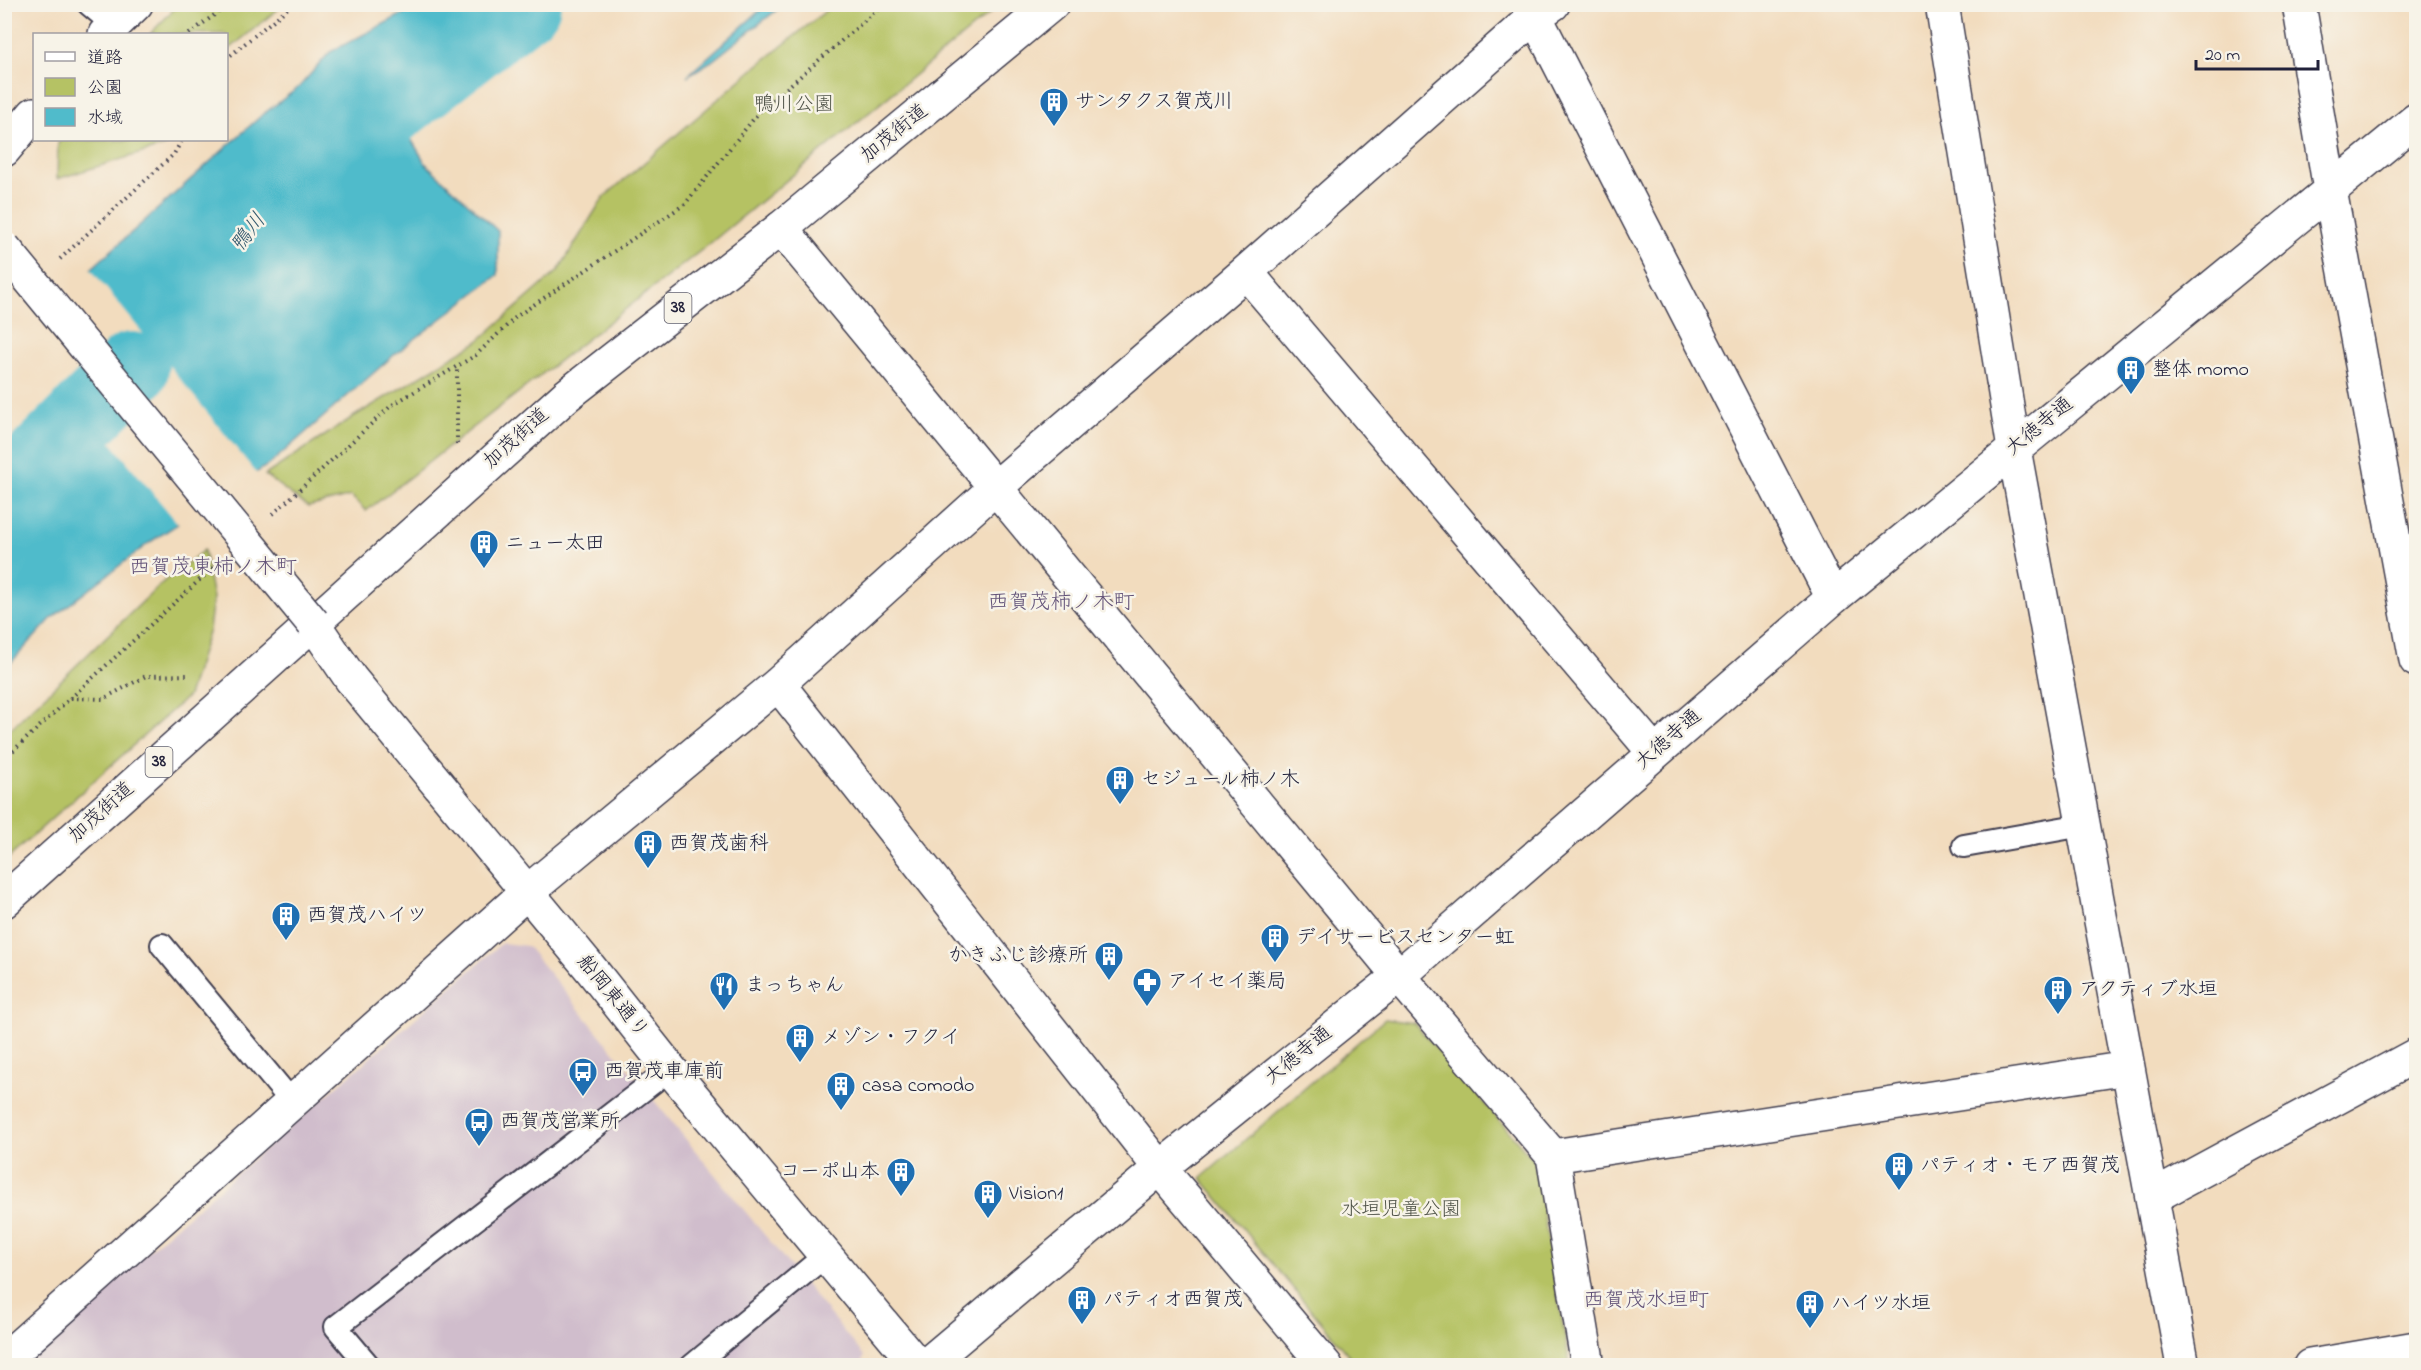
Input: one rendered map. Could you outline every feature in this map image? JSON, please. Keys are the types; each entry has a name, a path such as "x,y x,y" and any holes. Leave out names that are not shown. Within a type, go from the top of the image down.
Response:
{"street":[{"name":"加茂街道","path":"4,901 566,396 781,228 1052,4"},
{"path":"1942,4 2014,449 2183,1365"},
{"path":"2299,4 2330,190 2416,660"},
{"path":"4,1360 526,893 777,684 994,489 1246,272 1538,8 1833,598"},
{"path":"4,150 33,115"},
{"name":"大徳寺通","path":"925,1365 1160,1168 1399,976 1833,598 2416,120"},
{"path":"781,228 994,489 1399,976 1553,1156 1588,1365"},
{"name":"船岡東通り","path":"4,248 313,623 351,679 590,968 670,1069 918,1365"},
{"path":"1246,272 1654,752"},
{"path":"777,684 1160,1168 1326,1365"},
{"path":"2153,1197 2416,1054"},
{"path":"1553,1156 2128,1068"},
{"path":"2310,1365 2416,1348"}],"lane":[{"path":"89,4 118,21"},
{"path":"1964,846 2084,825"},
{"path":"162,945 292,1102"},
{"path":"369,1365 336,1327 670,1069"},
{"path":"692,1365 826,1255"}],"path":[{"path":"190,33 229,4"},
{"path":"228,57 293,4"},
{"path":"268,518 392,405 476,355 517,316 685,204 759,111 884,4"},
{"path":"55,264 174,154 181,141"},
{"path":"4,759 224,558"},
{"path":"71,698 103,699 146,676 189,675"}],"shaded area":[{"name":"西賀茂営業所","path":"502,943 527,946 864,1356 862,1366 33,1366 34,1350"}],"green space":[{"path":"178,4 283,5 228,50 228,33 151,33"},
{"name":"鴨川公園","path":"833,5 1000,5 708,245 366,511 351,496 308,507 265,475 353,417 477,342 558,271 603,198 752,70"},
{"path":"60,141 168,141 165,146 57,179 58,143"},
{"path":"204,550 213,598 209,630 188,696 5,861 5,734 163,582"},
{"name":"水垣児童公園","path":"1385,1019 1414,1023 1534,1160 1570,1365 1357,1365 1201,1178"}],"water":[{"path":"420,5 482,5 409,84 408,134 426,164 498,231 498,275 394,355 271,463 150,542 52,618 5,669 5,514 28,490 89,398 81,278 262,115 299,87 330,52"},
{"path":"766,5 783,5 712,61 687,76"}],"pier":[{"path":"89,267 258,475 180,526 80,405 86,397 78,277"}],"waterway":[{"name":"鴨川","path":"328,158 524,4"},
{"name":"鴨川","path":"4,497 132,369"}],"place":[{"name":"サンタクス賀茂川","path":"1054,128"},
{"name":"整体 momo","path":"2131,396"},
{"name":"ニュー太田","path":"484,570"},
{"name":"セジュール柿ノ木","path":"1120,806"},
{"name":"西賀茂歯科","path":"648,870"},
{"name":"西賀茂ハイツ","path":"286,942"},
{"name":"デイサービスセンター虹","path":"1275,964"},
{"name":"かきふじ診療所","path":"1109,982"},
{"name":"アイセイ薬局","path":"1147,1008"},
{"name":"まっちゃん","path":"724,1012"},
{"name":"アクティブ水垣","path":"2058,1016"},
{"name":"メゾン・フクイ","path":"800,1064"},
{"name":"西賀茂車庫前","path":"583,1098"},
{"name":"casa comodo","path":"841,1112"},
{"name":"西賀茂営業所","path":"479,1148"},
{"name":"パティオ・モア西賀茂","path":"1899,1192"},
{"name":"コーポ山本","path":"901,1198"},
{"name":"Vision1","path":"988,1220"},
{"name":"パティオ西賀茂","path":"1082,1326"},
{"name":"ハイツ水垣","path":"1810,1330"}],"district":[{"name":"西賀茂東柿ノ木町","path":"213,568"},
{"name":"西賀茂柿ノ木町","path":"1061,603"},
{"name":"西賀茂水垣町","path":"1646,1301"}]}
